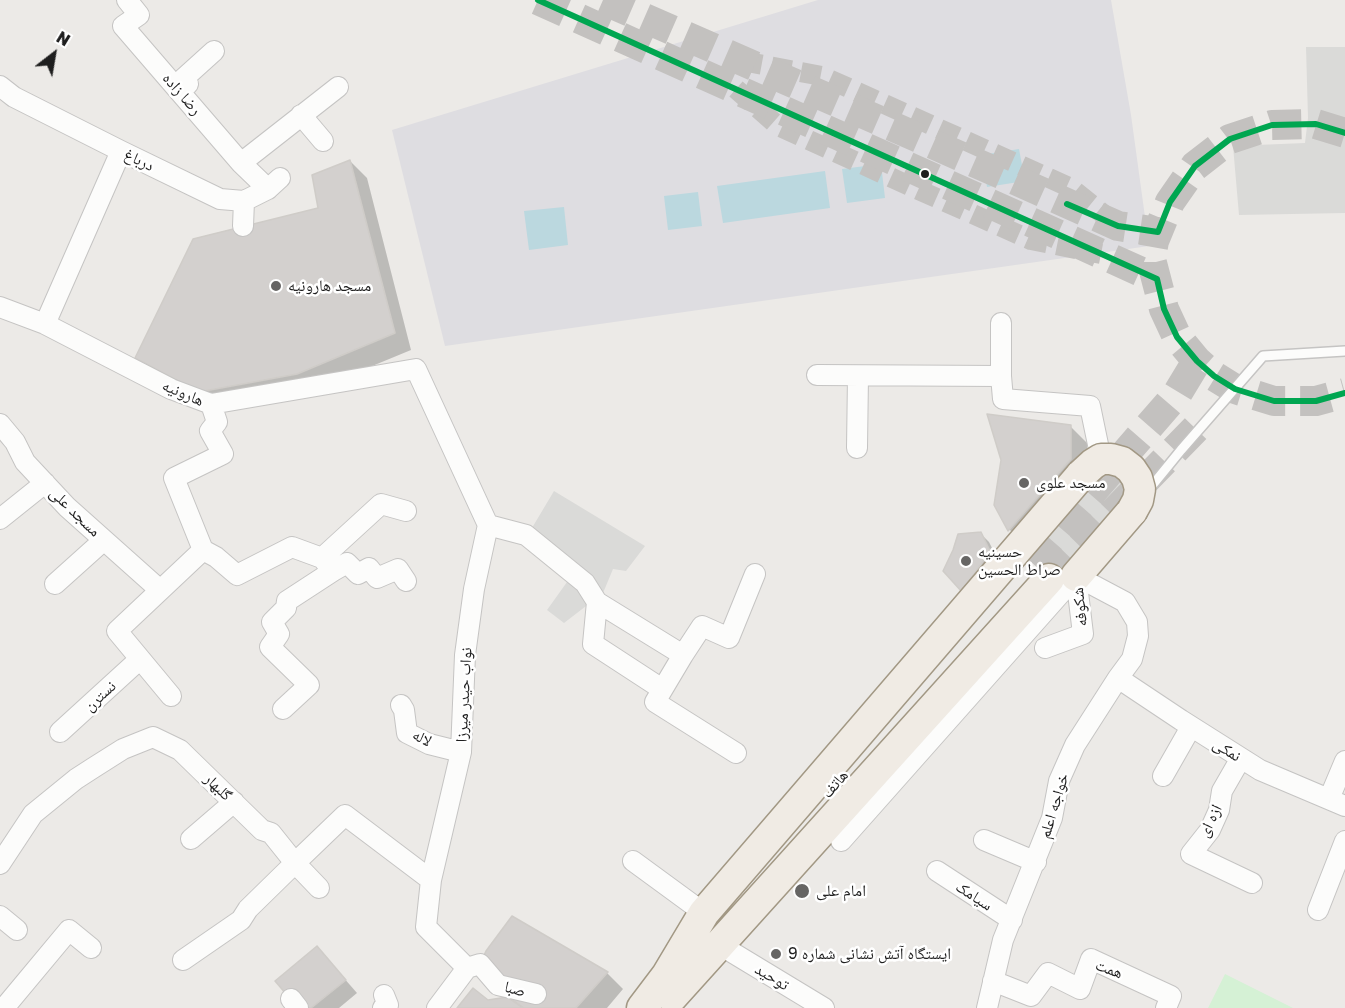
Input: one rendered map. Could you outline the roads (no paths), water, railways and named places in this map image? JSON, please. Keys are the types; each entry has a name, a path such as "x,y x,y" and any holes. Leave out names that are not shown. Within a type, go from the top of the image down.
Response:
{"main road":[{"path":"667,975 704,913 1091,467 1111,459 1122,462 1137,478 1140,489 1138,500 1132,511 1052,572"},
{"name":"هاتف","path":"658,1008 676,994 1052,572"},
{"name":"هاتف","path":"642,1008 667,975 1052,572"}],"street":[{"name":"رضا زاده","path":"127,0 139,15 123,26 241,163 274,183 244,201"},
{"path":"179,91 188,84 183,79 214,51"},
{"name":"درباغ","path":"0,86 14,98 220,199 244,201"},
{"path":"241,163 338,87"},
{"path":"301,115 323,141"},
{"path":"45,324 121,151"},
{"path":"243,226 244,201"},
{"name":"هارونیه","path":"0,308 45,324 171,389 212,404 416,369 488,525"},
{"path":"1001,323 1003,399 1090,406 1091,467"},
{"path":"817,375 1001,376"},
{"path":"857,448 858,376"},
{"path":"212,404 217,422 210,431 223,454 174,478 203,550 216,557 237,575 292,547 327,564 347,563 358,574 369,568 377,578 398,569 406,581"},
{"name":"مسجد علی","path":"0,424 15,442 25,462 67,507 160,590"},
{"path":"0,519 45,483"},
{"path":"284,709 309,685 270,647 279,634 272,622 286,608 287,600 327,564 381,504 406,511"},
{"path":"488,525 526,535 585,583 597,602 683,655"},
{"name":"نواب حیدر میرزا","path":"467,968 426,927 431,880 461,752 465,655 474,589 488,525"},
{"path":"55,584 104,540"},
{"path":"171,696 117,631 203,550"},
{"path":"841,841 1052,572"},
{"name":"شکوفه","path":"1045,648 1083,634 1052,572"},
{"name":"خواجه اعلم","path":"987,1008 1003,940 1052,818 1059,781 1075,745 1132,659 1138,636 1137,622 1125,602 1052,572"},
{"path":"736,753 655,702 702,626 729,638 755,574"},
{"path":"597,602 593,644 662,689"},
{"name":"نسترن","path":"60,732 140,659"},
{"name":"نمکی","path":"1118,678 1260,770 1337,802"},
{"name":"لاله","path":"401,705 404,710 407,733 429,744 461,752"},
{"path":"1163,776 1191,727"},
{"name":"گلبهار","path":"0,864 33,814 76,779 123,749 153,736 180,750 262,830 271,833 294,863 319,888"},
{"name":"ازه ای","path":"1241,758 1222,791 1219,810 1210,830 1191,854 1252,883"},
{"path":"1337,802 1345,761"},
{"path":"191,840 234,802"},
{"path":"183,960 241,920 248,909 345,815 431,880"},
{"path":"984,840 1036,862"},
{"path":"1318,910 1345,841"},
{"path":"633,861 704,913"},
{"name":"سیامک","path":"937,872 1012,920"},
{"path":"0,916 17,930"},
{"path":"4,1008 69,930 91,948"},
{"name":"توحید","path":"720,945 824,1008"},
{"name":"همت","path":"993,981 1031,996 1048,973 1080,989 1091,959 1171,996 1166,1008"},
{"name":"صبا","path":"467,968 480,964 498,985 536,994"},
{"path":"437,1008 467,968"}],"lane":[{"path":"1132,511 1181,450 1263,356 1345,351"}],"water":[{"path":"1019,149 1025,181 987,187 982,155"},
{"path":"881,164 885,198 847,203 842,169"},
{"path":"825,171 830,208 723,223 717,186"},
{"path":"698,192 702,226 668,230 664,196"},
{"path":"564,207 568,245 529,250 524,211"}],"tunnel":[{"path":"538,0 1157,279"},
{"path":"603,0 1118,226 1158,232"},
{"path":"742,61 822,76 1071,188 1118,226"},
{"path":"736,89 778,126 914,188 1031,240 1101,254"},
{"path":"1345,133 1316,124 1272,125 1230,139 1195,166 1170,202 1154,241 1152,252 1152,263 1164,309 1177,337 1197,361 1214,376 1235,389 1274,401 1316,401 1345,393"},
{"path":"1031,562 1177,394 1197,361"},
{"path":"1049,579 1205,419"}],"place":[{"name":"مسجد هارونیه","path":"276,286"},
{"name":"مسجد علوی","path":"1024,483"},
{"name":"حسینیه صراط الحسین","path":"966,561"},
{"name":"امام علی","path":"802,891"},
{"name":"ایستگاه آتش نشانی شماره 9","path":"776,954"}]}
